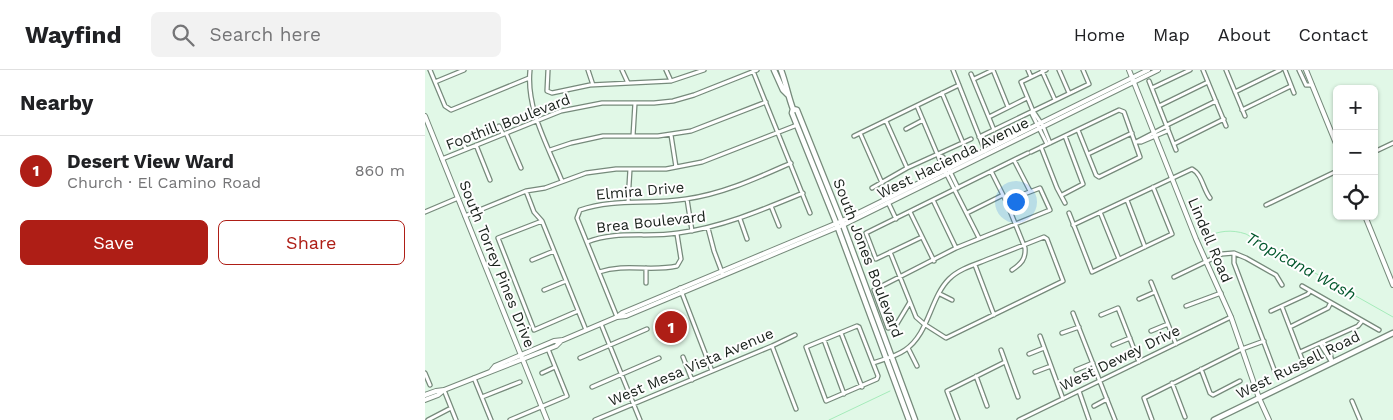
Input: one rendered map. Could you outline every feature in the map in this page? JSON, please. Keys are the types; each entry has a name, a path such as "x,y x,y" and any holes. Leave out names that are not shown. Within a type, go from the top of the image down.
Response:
{"main road":[{"name":"South Jones Boulevard","path":"774,70 783,90 788,95"},
{"name":"South Jones Boulevard","path":"781,70 788,88 788,95 793,109 792,113 837,225 909,420"},
{"name":"Lindell Road","path":"1129,70 1206,262 1231,317 1259,398 1269,420"},
{"name":"West Hacienda Avenue","path":"522,357 547,349 563,340 617,317 626,316 643,306 842,223 1132,80 1148,70"},
{"name":"West Hacienda Avenue","path":"1132,80 1158,70"},
{"path":"1306,70 1333,136"},
{"name":"South Jones Boulevard","path":"793,109 797,110 813,149 915,418"},
{"name":"South Torrey Pines Drive","path":"425,116 547,420"},
{"path":"807,152 813,149"},
{"path":"1367,220 1393,285"},
{"name":"West Russell Road","path":"1214,420 1393,333"},
{"name":"West Hacienda Avenue","path":"425,395 444,390 497,370 554,341 563,340"},
{"name":"West Hacienda Avenue","path":"425,400 439,395 444,390"},
{"path":"903,403 915,418"}],"street":[{"path":"430,70 448,110 529,78"},
{"path":"435,82 464,70"},
{"path":"530,70 529,78 533,108 562,181"},
{"path":"548,70 547,91 550,93 593,85 671,81 704,70"},
{"path":"588,70 593,85"},
{"path":"623,70 628,83"},
{"path":"666,70 671,81"},
{"path":"974,79 993,70 1008,107"},
{"path":"1028,70 1031,77"},
{"path":"1059,70 1069,93"},
{"path":"979,137 1089,84 1083,70"},
{"path":"1152,88 1190,70"},
{"path":"1203,70 1227,126"},
{"path":"1233,70 1226,71 1245,116"},
{"path":"1235,92 1280,70"},
{"path":"1285,70 1294,93"},
{"path":"1299,70 1305,84 1312,85"},
{"path":"755,71 765,102 810,213"},
{"name":"Foothill Boulevard","path":"443,159 537,120 580,106 602,103 663,102 683,98 755,71"},
{"path":"955,71 985,152"},
{"path":"1049,144 1021,82 1044,71 1055,100"},
{"path":"971,74 994,130"},
{"path":"1149,81 1176,150"},
{"path":"1159,106 1209,82"},
{"path":"854,136 959,85"},
{"path":"1242,110 1291,86"},
{"path":"942,93 963,143"},
{"path":"989,117 1027,98"},
{"path":"1136,142 1141,142 1154,134 1167,131 1167,127 1216,101"},
{"path":"550,150 603,136 671,135 708,126 765,102"},
{"path":"633,136 635,103"},
{"path":"917,106 939,154 943,157 979,238"},
{"path":"922,237 876,259 866,233 1029,152 1121,110 1136,142 1140,157 1099,177 1096,175 1078,130"},
{"path":"1174,144 1224,119"},
{"path":"906,129 923,120"},
{"path":"886,121 907,168"},
{"path":"465,216 526,191 545,188 594,171 676,167 711,159 797,125"},
{"path":"499,126 505,133 521,168"},
{"path":"861,133 882,183"},
{"path":"1088,154 1132,133"},
{"path":"671,135 676,167"},
{"path":"1062,195 1083,184 1065,136"},
{"path":"872,188 907,168 971,139"},
{"path":"462,141 466,150"},
{"path":"1378,150 1393,143"},
{"path":"476,145 490,180"},
{"path":"1041,147 1065,203"},
{"path":"1014,160 1030,191"},
{"name":"Elmira Drive","path":"587,242 577,218 579,210 607,202 664,202 687,199 733,187 791,163"},
{"path":"628,202 630,169"},
{"path":"1073,225 1172,178 1194,170 1210,198"},
{"path":"991,171 1024,245 1025,254 1023,261 1012,270"},
{"path":"1266,205 1333,173"},
{"path":"1069,212 1092,272 1171,234 1153,187"},
{"path":"910,302 892,329 887,327 873,290 934,261 956,248 1050,210 1041,189 1030,191 1006,201"},
{"path":"526,191 534,212 542,220 586,330"},
{"name":"Brea Boulevard","path":"587,242 613,234 677,234 708,228 740,219 803,193"},
{"path":"967,212 1003,195"},
{"path":"425,212 458,198"},
{"path":"687,199 692,231"},
{"path":"933,200 956,248"},
{"path":"1127,200 1145,247"},
{"path":"887,201 896,219"},
{"path":"771,206 779,226"},
{"path":"910,212 934,261"},
{"path":"1100,212 1119,259"},
{"path":"740,219 747,239"},
{"path":"542,220 497,238 534,330 578,311"},
{"path":"708,228 722,273"},
{"path":"599,272 618,267 674,267 679,264 681,259 677,234"},
{"path":"873,363 892,357 908,348 917,337 924,324 940,294 946,282 954,274 1045,237 1063,279 1061,282 946,338 924,324 916,317 890,252"},
{"path":"587,242 617,317"},
{"path":"531,260 554,251"},
{"path":"1234,253 1234,263 1275,372"},
{"path":"1174,276 1222,254 1234,253 1276,276 1282,285"},
{"path":"975,265 994,315"},
{"path":"646,268 646,282"},
{"path":"544,290 566,281"},
{"path":"1151,282 1176,344"},
{"path":"1302,286 1330,304 1379,330"},
{"path":"681,290 712,371"},
{"path":"1139,298 1155,292"},
{"path":"1271,311 1310,292"},
{"path":"1186,306 1221,293"},
{"path":"940,294 952,300"},
{"path":"1290,327 1328,308 1330,304"},
{"path":"1282,307 1305,367"},
{"path":"1101,315 1118,308 1139,362"},
{"path":"1073,314 1115,420"},
{"name":"West Dewey Drive","path":"1019,420 1231,317"},
{"path":"1300,352 1358,326 1362,321"},
{"path":"601,324 640,420"},
{"path":"1151,331 1168,324"},
{"path":"857,326 859,327 878,376 877,379 826,401 806,347 824,340 857,326"},
{"path":"1062,333 1079,327"},
{"path":"580,358 647,329"},
{"path":"841,333 862,387"},
{"name":"West Mesa Vista Avenue","path":"595,420 795,335"},
{"path":"1040,336 1063,399"},
{"path":"1113,345 1130,338"},
{"path":"824,340 845,394"},
{"path":"1152,420 1144,398 1242,349 1263,341"},
{"path":"1322,342 1321,345 1332,362"},
{"path":"772,346 796,410"},
{"path":"908,348 917,366"},
{"path":"1029,354 1044,348"},
{"path":"510,420 567,396 547,349"},
{"path":"1001,350 1018,397"},
{"path":"683,356 692,380"},
{"path":"592,387 659,358"},
{"path":"958,420 947,391 1005,362"},
{"path":"1076,370 1093,363"},
{"path":"1035,372 1051,366"},
{"path":"542,372 555,367"},
{"path":"1201,369 1210,393 1213,395 1240,381"},
{"path":"425,373 426,380 430,385"},
{"path":"976,376 987,406"},
{"path":"474,378 491,420"},
{"path":"482,397 520,382"},
{"path":"1172,383 1185,417"},
{"path":"444,390 456,420"},
{"path":"1079,391 1089,420"},
{"path":"1094,406 1107,399"},
{"path":"1352,401 1360,420"},
{"path":"428,420 451,408"}],"waterway":[{"name":"Tropicana Wash","path":"1205,237 1225,231 1246,234 1393,317"},
{"name":"Tropicana Wash","path":"829,420 890,391"}],"place":[{"name":"Desert View Ward","path":"671,327"}]}
